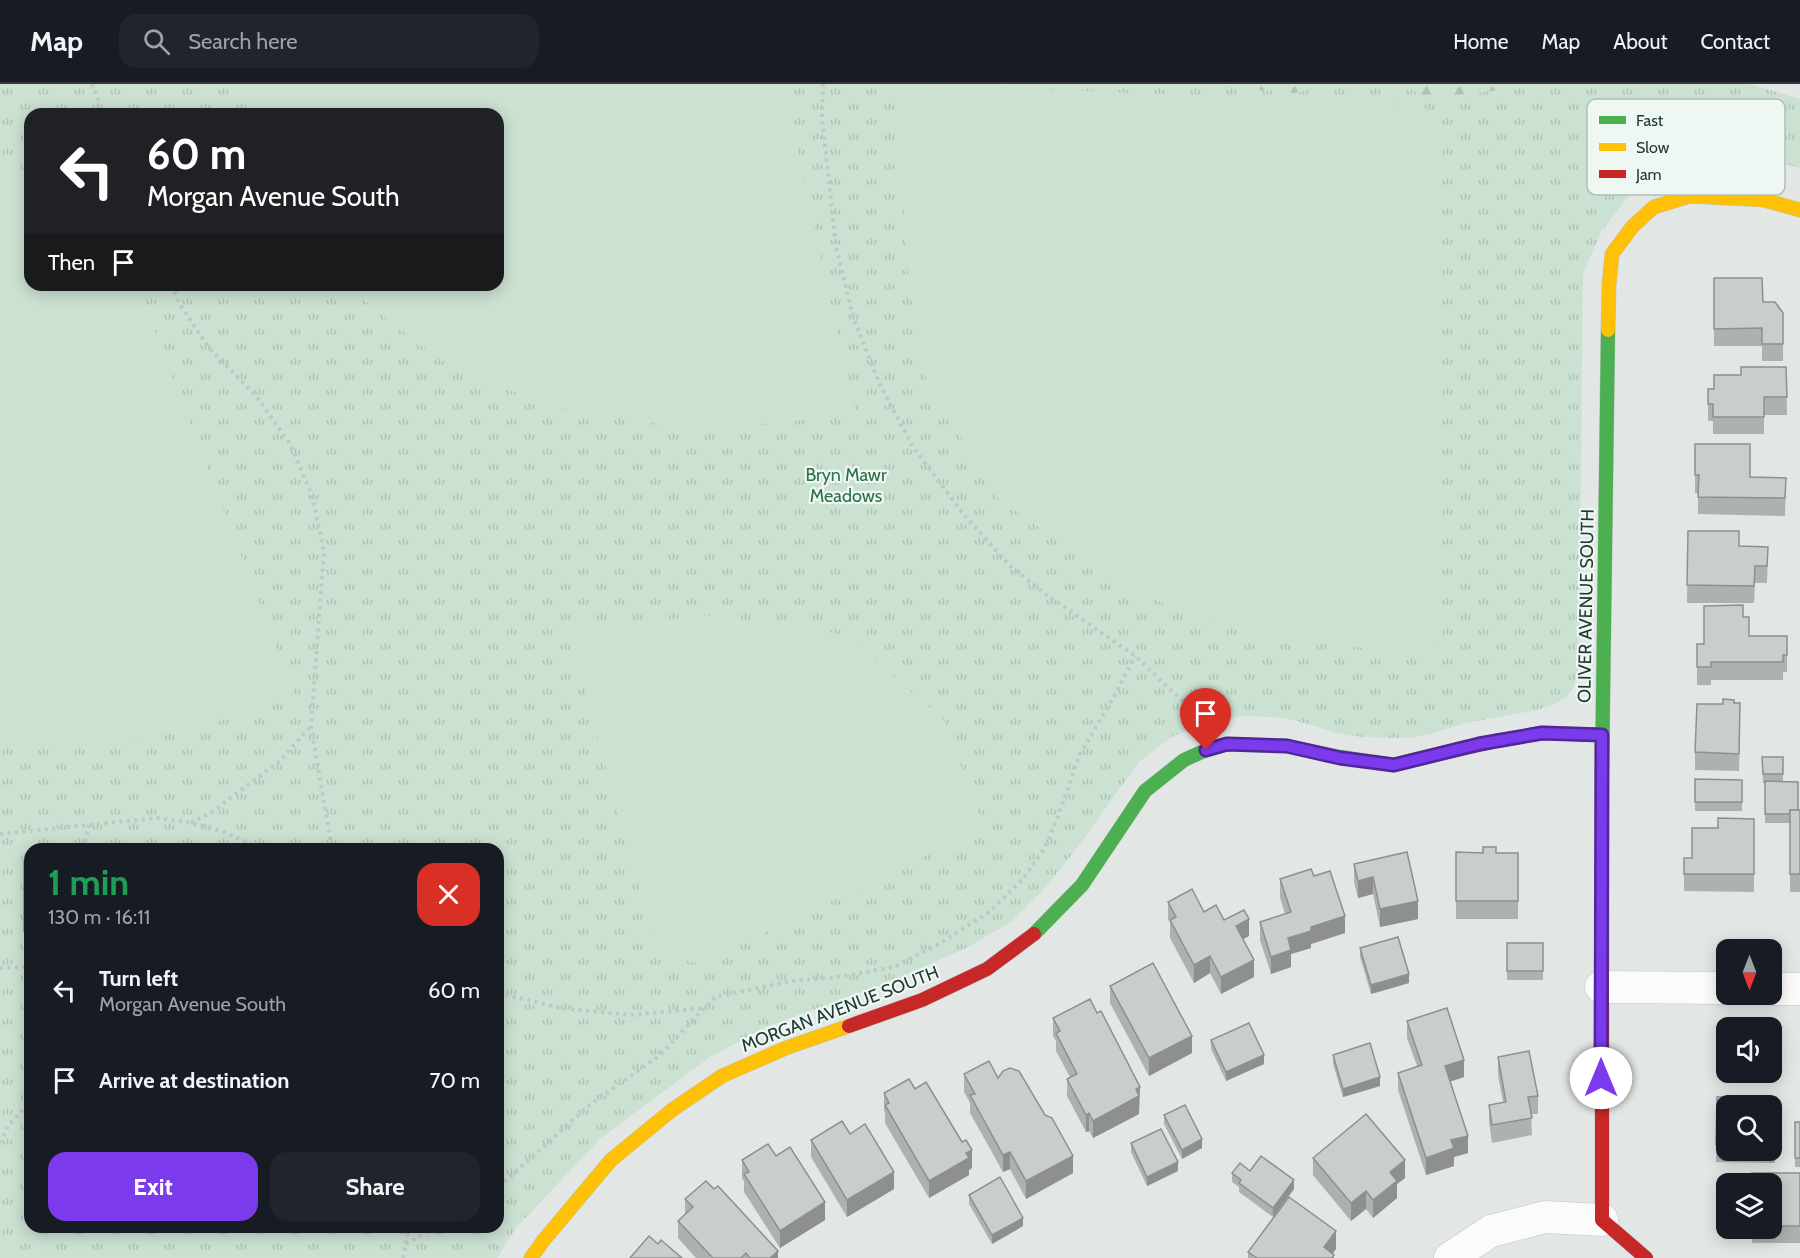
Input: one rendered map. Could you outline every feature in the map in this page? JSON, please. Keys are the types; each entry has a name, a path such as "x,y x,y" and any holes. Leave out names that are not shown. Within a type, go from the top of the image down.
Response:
{"street":[{"name":"OLIVER AVENUE SOUTH","path":"1602,1220 1602,735 1609,297 1612,254 1633,226 1654,207 1690,196 1764,200 1800,210"},
{"name":"MORGAN AVENUE SOUTH","path":"531,1258 611,1160 672,1110 722,1076 786,1047 922,1000 987,969 1038,932 1082,885 1145,791 1184,760 1227,744 1287,746 1340,758 1394,765 1475,745 1542,733 1602,735"},
{"path":"1601,987 1716,988"},
{"path":"1782,989 1800,989"},
{"path":"1450,1258 1491,1231 1545,1217 1602,1220 1646,1258"}],"path":[{"path":"92,84 102,108"},
{"path":"823,84 822,118 836,247 853,317 880,385 913,447 965,516 1009,565 1044,593 1136,656 1192,710 1206,750"},
{"path":"175,291 180,304 209,348 256,396 290,444 312,495 324,552 311,726 331,843"},
{"path":"504,1182 588,1106 659,1056 715,997 792,981 838,977 894,967 939,944 989,912 1022,880 1044,849 1080,754 1136,656"},
{"path":"192,823 212,812 280,761 311,726"},
{"path":"0,834 158,818 192,823 224,832 249,843"},
{"path":"84,843 89,825"},
{"path":"0,968 24,968"},
{"path":"504,994 560,1008 631,1015 705,1008"},
{"path":"0,1143 8,1126 24,1109"},
{"path":"403,1258 409,1233"},
{"path":"406,1244 425,1233"}],"green space":[{"name":"Bryn Mawr Meadows","path":"0,84 1750,84 1800,99 1800,168 1785,164 1785,99 1587,99 1587,195 1631,195 1601,232 1583,273 1579,669 1574,686 1567,697 1537,710 1466,723 1409,738 1361,737 1337,733 1294,720 1246,716 1199,725 1170,738 1139,762 1046,887 1011,922 970,946 895,980 766,1027 710,1057 601,1138 516,1228 497,1258 0,1258"},
{"path":"250,84 782,84 856,415 698,430 546,406 437,358 354,291 504,291 504,108 258,108"},
{"path":"898,84 1423,106 1443,125 1434,655 1266,638 1132,592 997,498 921,369 906,260"},
{"path":"1200,84 1337,84 1294,93"},
{"path":"1397,84 1507,84 1493,91 1429,98"},
{"path":"24,170 24,291 139,291 294,693 216,722 163,735 81,743 0,740 0,180"},
{"path":"712,615 846,635 943,719 985,828 700,964 657,954 568,630"}],"building":[{"path":"1714,278 1762,278 1763,302 1775,302 1783,313 1783,344 1762,344 1762,328 1714,329"},
{"path":"1741,367 1786,367 1787,397 1764,397 1764,417 1713,417 1713,404 1708,404 1708,389 1714,389 1714,375 1741,375"},
{"path":"1695,444 1750,444 1750,477 1786,478 1785,498 1698,497 1699,475 1695,475"},
{"path":"1688,531 1739,531 1739,546 1768,547 1767,566 1755,566 1754,586 1687,585"},
{"path":"1743,605 1743,617 1749,617 1749,636 1787,636 1787,655 1783,655 1783,662 1711,662 1711,667 1697,667 1697,644 1704,644 1704,606"},
{"path":"1723,699 1740,703 1739,754 1695,752 1697,704 1723,704"},
{"path":"1762,757 1783,757 1783,774 1763,774"},
{"path":"1695,779 1742,780 1742,802 1695,802"},
{"path":"1765,781 1798,782 1798,810 1790,810 1790,814 1765,814"},
{"path":"1790,810 1800,810 1800,874 1790,874"},
{"path":"1718,818 1754,819 1754,874 1684,874 1684,858 1692,858 1692,828 1718,828"},
{"path":"1483,847 1496,847 1496,853 1518,853 1518,901 1456,901 1456,852 1483,853"},
{"path":"1407,852 1418,901 1380,909 1373,877 1358,881 1354,864"},
{"path":"1311,869 1314,876 1330,871 1345,916 1311,927 1311,931 1288,938 1291,950 1271,957 1260,922 1291,912 1280,879"},
{"path":"1192,889 1204,912 1216,905 1224,920 1244,910 1249,919 1236,926 1254,960 1221,977 1210,956 1194,965 1170,920 1176,917 1168,902"},
{"path":"1398,937 1409,974 1371,985 1360,948"},
{"path":"1507,943 1543,943 1543,971 1507,971"},
{"path":"1153,963 1192,1036 1149,1058 1110,986"},
{"path":"1090,999 1097,1013 1101,1011 1140,1087 1136,1089 1139,1096 1093,1121 1089,1113 1086,1115 1067,1079 1077,1074 1056,1033 1060,1031 1053,1018"},
{"path":"1447,1008 1464,1060 1445,1066 1468,1136 1451,1140 1454,1148 1426,1158 1398,1073 1422,1065 1407,1021"},
{"path":"1249,1023 1264,1055 1226,1072 1211,1040"},
{"path":"1370,1043 1380,1077 1343,1089 1333,1055"},
{"path":"1529,1051 1538,1096 1528,1097 1532,1118 1492,1125 1489,1105 1506,1102 1498,1057"},
{"path":"989,1061 998,1078 1003,1071 1010,1068 1019,1071 1045,1115 1052,1118 1073,1156 1026,1181 1010,1152 1003,1155 970,1095 975,1094 964,1074"},
{"path":"909,1079 915,1089 926,1082 962,1142 966,1140 972,1150 966,1153 969,1158 929,1181 885,1105 889,1103 884,1093"},
{"path":"1185,1105 1202,1139 1182,1150 1164,1115"},
{"path":"1366,1114 1405,1160 1390,1172 1397,1181 1373,1200 1366,1191 1351,1203 1313,1158"},
{"path":"842,1121 850,1134 865,1124 894,1172 847,1200 811,1140"},
{"path":"1795,1122 1800,1122 1800,1158 1795,1158"},
{"path":"1161,1129 1178,1162 1147,1177 1131,1143"},
{"path":"768,1144 776,1156 790,1147 825,1202 780,1231 744,1174 749,1172 742,1160"},
{"path":"1261,1156 1294,1180 1273,1208 1239,1183 1241,1180 1232,1173 1240,1163 1250,1171"},
{"path":"1782,1173 1800,1173 1800,1226 1782,1226"},
{"path":"1000,1177 1023,1218 992,1235 969,1195"},
{"path":"706,1181 714,1189 718,1186 778,1251 770,1258 750,1258 746,1253 741,1258 713,1258 678,1221 693,1207 685,1199"},
{"path":"1289,1197 1336,1231 1324,1247 1334,1255 1332,1258 1257,1258 1248,1252"},
{"path":"649,1236 658,1244 661,1240 682,1258 630,1258"}],"traffic: fast":[{"path":"1602,942 1608,330"},
{"path":"1034,934 1082,885 1145,791 1184,760 1206,750 1227,744 1287,746 1393,765 1443,753"}],"traffic: slow":[{"path":"1608,330 1612,254 1633,226 1654,207 1690,196 1764,200 1800,210"},
{"path":"531,1258 611,1160 672,1110 722,1076 786,1048 849,1026"}],"traffic: jam":[{"path":"1443,753 1542,733 1602,735"},
{"path":"849,1026 922,1000 987,969 1034,934"},
{"path":"1602,942 1602,1220 1646,1258"}],"route":[{"path":"1206,750 1227,744 1287,746 1340,758 1394,765 1479,744 1542,733 1602,735 1601,1078"}]}
